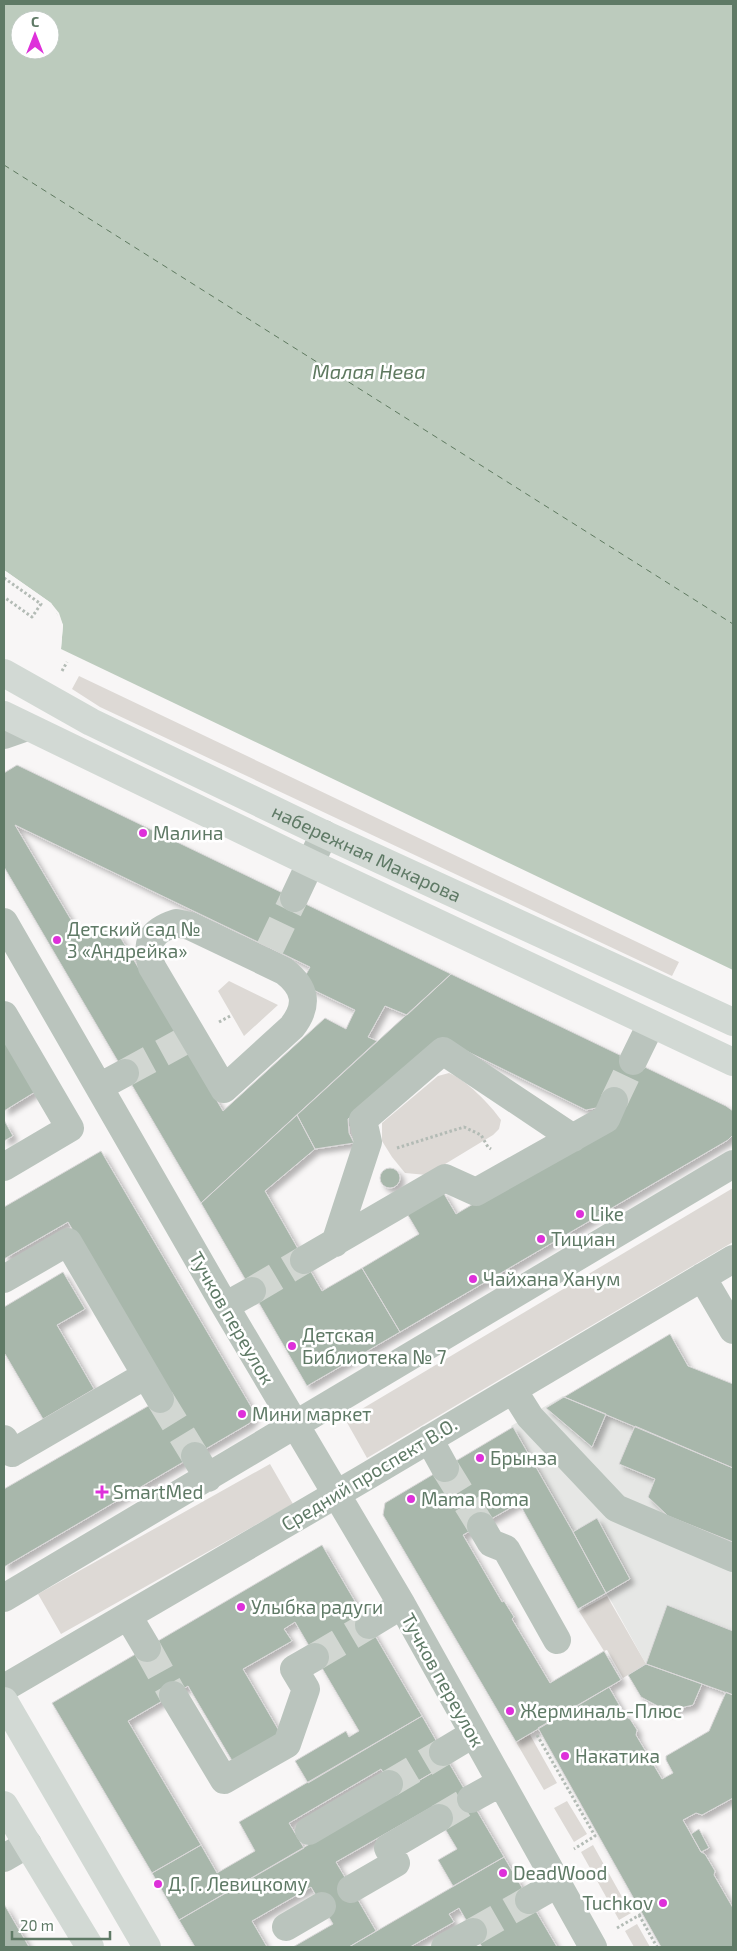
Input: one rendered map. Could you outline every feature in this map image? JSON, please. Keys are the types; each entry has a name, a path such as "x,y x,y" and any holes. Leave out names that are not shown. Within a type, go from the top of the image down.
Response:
{"main road":[{"name":"набережная Макарова","path":"4,673 91,722 324,834 733,1022"},
{"name":"набережная Макарова","path":"11,726 310,863 733,1062"},
{"path":"4,1701 147,1947"},
{"path":"4,1805 90,1947"}],"street":[{"path":"294,898 324,834"},
{"path":"176,923 190,926 267,954 295,979 302,990 303,1004 300,1017 292,1027 224,1090 187,1039 152,967 148,953 151,938 161,928 176,923"},
{"name":"Тучков переулок","path":"7,934 99,1087 295,1426 402,1605 593,1947"},
{"path":"4,1015 70,1128 4,1167"},
{"path":"633,1061 651,1024"},
{"path":"335,1242 368,1142 363,1120 443,1051 573,1138"},
{"path":"99,1087 125,1073"},
{"path":"304,1260 445,1178 476,1192 606,1119 614,1101"},
{"path":"4,1598 201,1467 295,1426 733,1164"},
{"path":"4,1280 68,1242 160,1399"},
{"name":"Средний проспект В.О.","path":"4,1688 733,1259"},
{"path":"702,1278 733,1330"},
{"path":"225,1306 252,1291"},
{"path":"4,1439 12,1453 146,1375"},
{"path":"513,1390 530,1417 616,1508 733,1558"},
{"path":"429,1439 445,1468"},
{"path":"481,1526 491,1543 506,1549 557,1640"},
{"path":"369,1625 402,1605"},
{"path":"128,1616 146,1648"},
{"path":"173,1695 224,1780 287,1744 306,1688 294,1669 315,1657"},
{"path":"443,1752 473,1734"},
{"path":"471,1800 500,1782"},
{"path":"309,1831 390,1784"},
{"path":"351,1889 396,1863 388,1848 439,1818"},
{"path":"4,1858 28,1844"},
{"path":"529,1900 557,1884"},
{"path":"286,1927 322,1906"},
{"path":"445,1947 473,1932"}],"path":[{"path":"4,578 41,604 32,617 4,597"},
{"path":"363,1158 464,1127 481,1135 488,1147 523,1165"},
{"path":"537,1735 597,1835 569,1852"},
{"path":"614,1930 641,1914 657,1947"}],"shaded area":[{"path":"79,676 679,962 672,976 100,707 72,689"},
{"path":"229,981 278,1005 244,1036 218,991"},
{"path":"449,1073 470,1087 491,1107 501,1120 499,1129 493,1135 427,1175 405,1173 382,1141 382,1123 438,1076"},
{"path":"733,1188 733,1242 367,1458 345,1419"},
{"path":"563,1396 733,1468 733,1695 646,1664 573,1532 511,1426"},
{"path":"270,1464 293,1504 61,1634 38,1594"},
{"path":"607,1596 646,1664 623,1678 607,1650 604,1651 579,1611"},
{"path":"529,1733 557,1783 544,1790 516,1742"},
{"path":"567,1801 587,1834 574,1842 554,1808"},
{"path":"593,1845 631,1913 619,1920 581,1852"},
{"path":"637,1924 650,1947 634,1947 625,1931"}],"water":[{"name":"Малая Нева","path":"4,4 733,4 733,970 61,649 63,625 51,603 4,570"}],"pier":[{"path":"4,570 51,603 59,613 63,625 61,649 59,648 60,626 57,614 49,605 4,573"}],"building":[{"path":"17,765 451,974 407,1015 385,1006 368,1037 377,1041 201,1203 4,867 4,773","holes":["15,825 310,967 301,984 355,1010 346,1029 325,1018 223,1111 119,935 93,927 80,935"]},
{"path":"451,974 726,1106 733,1111 733,1135 728,1140 400,1332 362,1268 419,1234 406,1212 443,1192 456,1214 612,1123 601,1107 586,1110 442,1039 435,1042 348,1119 349,1133 354,1143 315,1149 297,1115"},
{"path":"4,1038 35,1092 4,1111"},
{"path":"297,1115 315,1149 265,1191 322,1291 362,1268 400,1332 307,1386 201,1203"},
{"path":"4,1120 13,1136 4,1141"},
{"path":"101,1151 253,1410 254,1417 250,1423 4,1567 4,1489 169,1394 68,1222 4,1259 4,1207"},
{"path":"390,1168 397,1171 400,1178 397,1185 390,1188 383,1185 380,1178 383,1171"},
{"path":"63,1272 85,1309 57,1325 94,1389 43,1419 4,1355 4,1307"},
{"path":"670,1334 688,1366 733,1384 733,1468 564,1397"},
{"path":"564,1397 606,1414 592,1447 546,1408"},
{"path":"635,1426 733,1468 733,1542 668,1516 648,1497 655,1479 619,1464"},
{"path":"513,1427 606,1593 578,1609 519,1503 463,1535 502,1602 504,1601 514,1617 512,1619 550,1683 604,1651 621,1680 516,1742 383,1515 385,1503"},
{"path":"597,1518 630,1579 606,1593 573,1532"},
{"path":"322,1545 422,1716 308,1783 295,1761 346,1731 349,1737 359,1731 295,1622 284,1629 292,1641 243,1669 282,1736 234,1764 188,1686 128,1721 201,1845 152,1873 52,1703"},
{"path":"667,1605 733,1631 733,1695 646,1664"},
{"path":"646,1664 702,1684 693,1705 667,1711 641,1697 628,1675"},
{"path":"609,1687 626,1717 630,1719 637,1730 636,1735 662,1779 673,1773 666,1760 666,1756 709,1731 726,1692 733,1695 733,1798 702,1815 696,1813 683,1820 701,1852 705,1854 715,1871 714,1875 733,1908 733,1947 661,1947 538,1728"},
{"path":"422,1716 449,1763 396,1794 381,1769 289,1823 304,1848 179,1920 152,1873 201,1845 217,1873 255,1851 239,1822"},
{"path":"449,1763 504,1857 453,1886 438,1860 457,1849 432,1807 336,1862 376,1931 349,1947 293,1947 333,1924 311,1887 252,1921 267,1947 195,1947 179,1920"},
{"path":"699,1829 709,1848 701,1852 691,1834"},
{"path":"504,1857 557,1947 482,1947 459,1908 449,1914 454,1922 410,1947 349,1947"},
{"path":"4,1904 25,1940 29,1947 4,1947"}],"ferry route":[{"path":"4,165 733,624"}],"tunnel":[{"path":"270,948 294,898"},
{"path":"125,1073 182,1042"},
{"path":"614,1101 633,1061"},
{"path":"252,1291 304,1260"},
{"path":"160,1399 195,1456"},
{"path":"445,1468 481,1526"},
{"path":"315,1657 369,1625"},
{"path":"147,1648 173,1695"},
{"path":"389,1784 443,1752"},
{"path":"439,1818 471,1799"},
{"path":"473,1932 529,1900"}],"place":[{"name":"Малина","path":"143,833"},
{"name":"Детский сад № 3 «Андрейка»","path":"57,940"},
{"name":"Like","path":"580,1214"},
{"name":"Тициан","path":"541,1239"},
{"name":"Чайхана Ханум","path":"473,1279"},
{"name":"Детская Библиотека № 7","path":"292,1346"},
{"name":"Мини маркет","path":"242,1414"},
{"name":"Брынза","path":"480,1458"},
{"name":"SmartMed","path":"102,1492"},
{"name":"Mama Roma","path":"411,1499"},
{"name":"Улыбка радуги","path":"241,1607"},
{"name":"Жерминаль-Плюс","path":"510,1711"},
{"name":"Накатика","path":"565,1756"},
{"name":"DeadWood","path":"503,1873"},
{"name":"Д. Г. Левицкому","path":"158,1884"},
{"name":"Tuchkov","path":"663,1903"}]}
